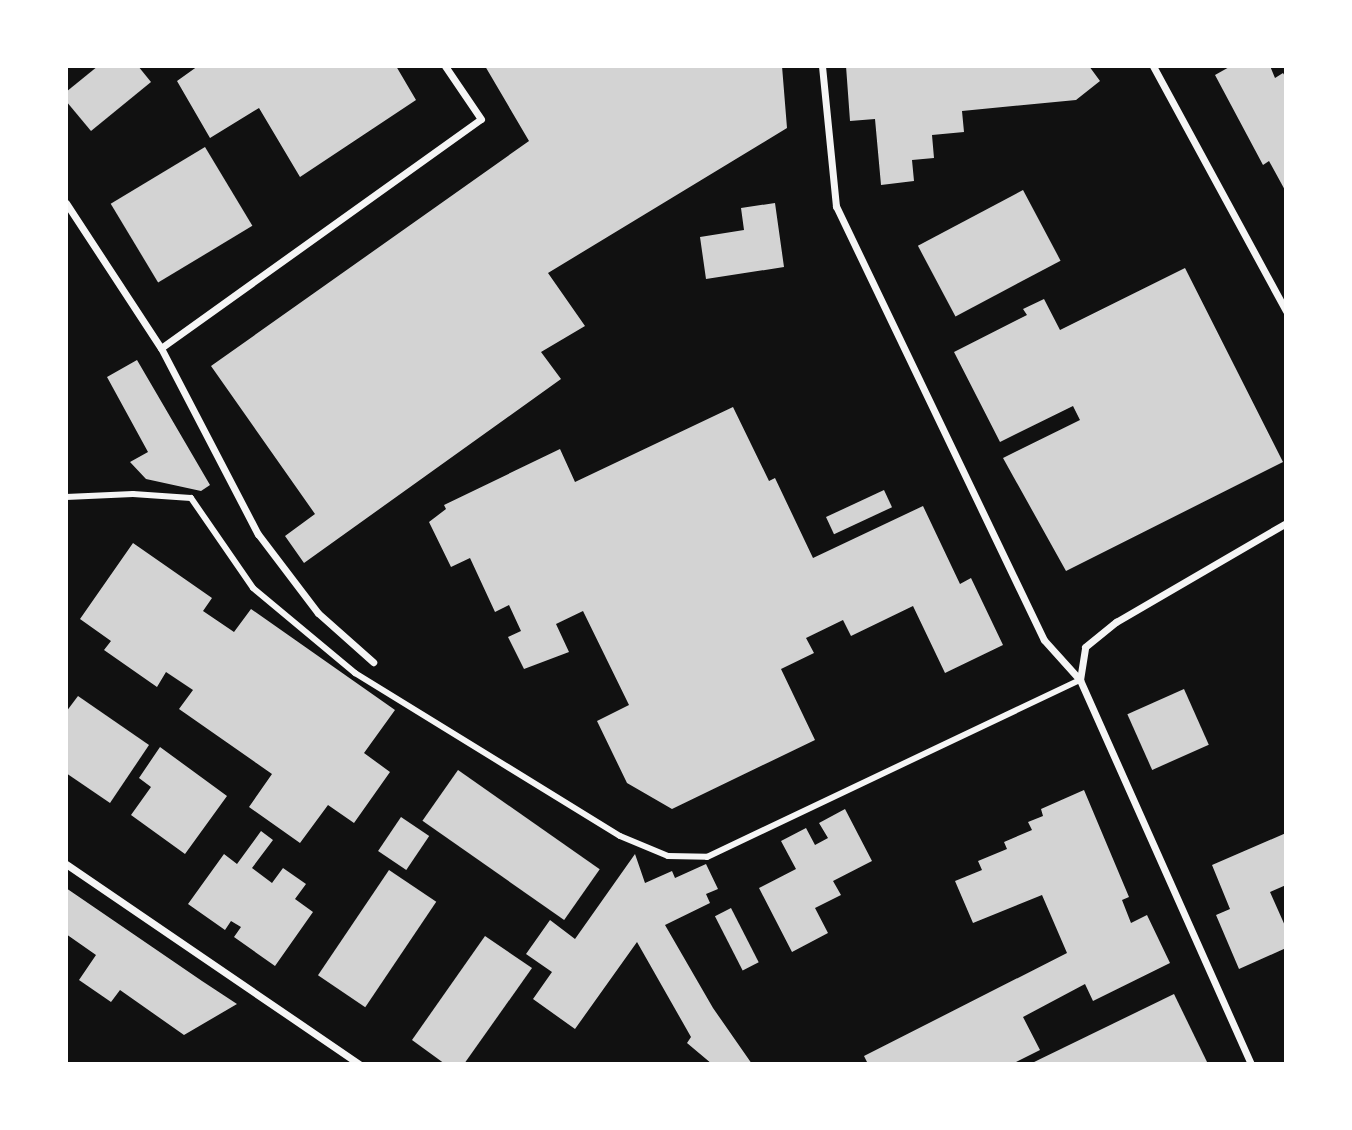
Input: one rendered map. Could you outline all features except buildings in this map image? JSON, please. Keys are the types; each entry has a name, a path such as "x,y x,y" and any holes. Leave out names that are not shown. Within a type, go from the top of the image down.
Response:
{"street":[{"path":"161,348 481,119 445,66"},
{"path":"822,66 836,206 1044,640 1080,680 1251,1063"},
{"path":"1153,66 1286,311"},
{"path":"66,204 161,348 258,534 318,613 373,662"},
{"path":"66,497 133,494 191,498 253,588 355,673 608,829 668,856 707,858 1080,680"},
{"path":"1080,680 1085,647 1116,622 1286,523"},
{"path":"66,864 359,1063"}]}
